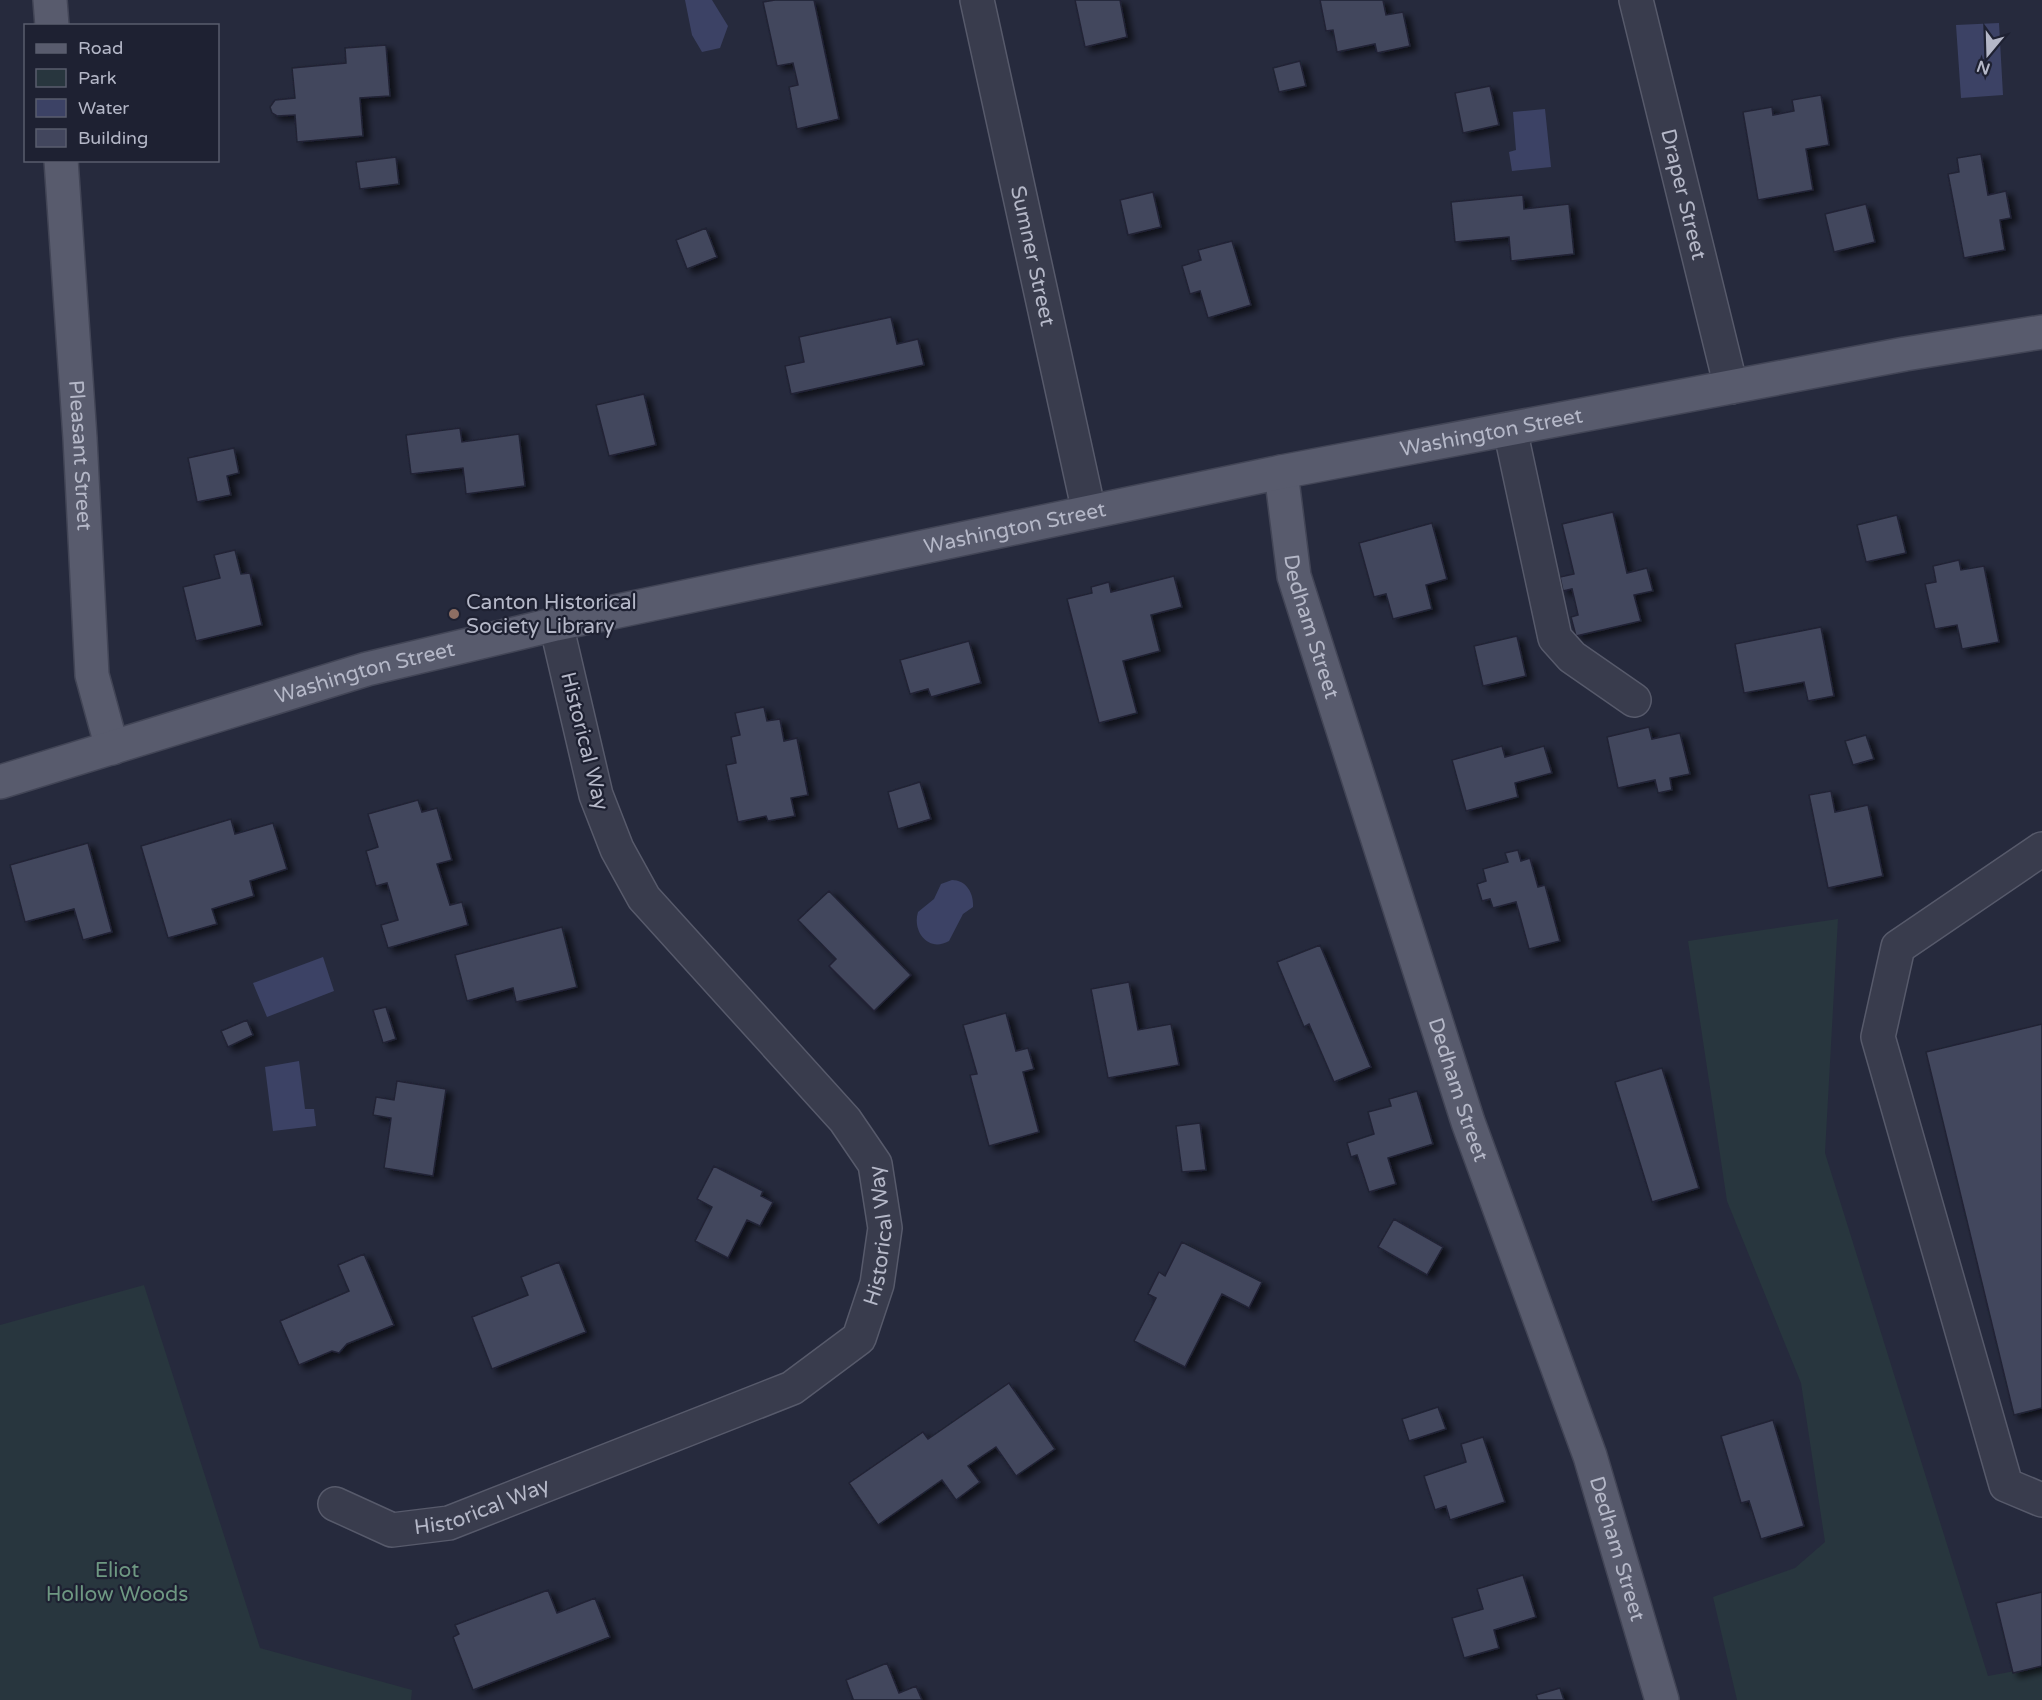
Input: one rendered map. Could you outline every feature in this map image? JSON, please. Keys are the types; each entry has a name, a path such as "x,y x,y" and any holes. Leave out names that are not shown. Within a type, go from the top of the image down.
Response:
{"main road":[{"path":"50,0 52,24"},
{"name":"Pleasant Street","path":"61,162 80,438 92,675 112,748"},
{"name":"Washington Street","path":"0,782 367,669 556,624 1281,472 1905,354 2042,332"},
{"name":"Dedham Street","path":"1281,472 1294,576 1468,1122 1590,1456 1662,1700"}],"street":[{"name":"Sumner Street","path":"977,0 1089,512"},
{"name":"Draper Street","path":"1636,0 1731,387"},
{"path":"1510,429 1555,638 1572,657 1634,700"},
{"name":"Historical Way","path":"335,1504 392,1530 449,1522 792,1388 859,1338 878,1284 885,1228 874,1164 845,1120 644,898 617,849 596,795 556,624"},
{"path":"2042,849 1898,947 1878,1037 2006,1485 2042,1500"}],"green space":[{"path":"1838,919 1825,1153 1988,1676 2042,1666 2042,1700 1737,1700 1713,1597 1795,1568 1825,1542 1801,1383 1727,1201 1688,941"},
{"name":"Eliot Hollow Woods","path":"144,1285 260,1648 412,1690 411,1700 0,1700 0,1325"}],"water":[{"path":"685,0 712,0 728,26 720,48 702,52 692,35"},
{"path":"1999,23 2003,95 1961,98 1956,25"},
{"path":"1545,109 1551,167 1512,171 1509,152 1516,150 1513,112"},
{"path":"952,880 961,882 968,888 973,907 963,914 949,941 941,944 928,942 923,938 917,926 918,912 934,899 941,884"},
{"path":"323,957 334,991 267,1017 253,983"},
{"path":"299,1061 305,1109 314,1109 316,1126 273,1131 265,1067"}],"building":[{"path":"814,0 839,119 797,129 789,87 798,85 793,63 777,66 763,2"},
{"path":"1075,0 1120,0 1127,37 1085,47"},
{"path":"1320,0 1383,0 1386,15 1403,12 1410,46 1377,53 1375,44 1337,52 1333,30 1326,31"},
{"path":"386,45 390,96 360,98 363,136 297,142 295,115 277,116 272,113 270,107 275,100 295,98 292,68 346,63 345,48"},
{"path":"1300,61 1306,86 1279,92 1273,68"},
{"path":"1490,86 1499,125 1463,133 1455,93"},
{"path":"1821,95 1829,145 1806,149 1813,190 1758,200 1743,112 1772,107 1773,115 1794,111 1792,100"},
{"path":"1981,154 1988,195 2006,191 2011,218 2000,220 2005,250 1964,258 1948,174 1959,172 1957,158"},
{"path":"396,157 399,184 360,189 356,162"},
{"path":"1153,192 1161,227 1128,235 1120,200"},
{"path":"1523,195 1524,209 1569,204 1574,254 1511,261 1509,237 1455,242 1451,202"},
{"path":"1866,204 1875,242 1834,252 1825,214"},
{"path":"706,228 717,257 687,269 676,240"},
{"path":"1232,241 1251,305 1208,318 1200,291 1190,294 1182,266 1201,260 1198,250"},
{"path":"891,317 897,344 918,339 924,365 791,394 785,366 804,362 799,337"},
{"path":"644,394 656,445 609,456 596,405"},
{"path":"460,428 462,442 519,434 525,486 466,494 463,468 411,474 406,435"},
{"path":"234,448 239,473 227,476 231,495 197,502 188,458"},
{"path":"1613,512 1627,573 1647,568 1653,591 1634,595 1641,621 1576,636 1571,617 1578,615 1572,589 1563,591 1560,577 1574,574 1562,524"},
{"path":"1897,515 1906,553 1866,562 1857,525"},
{"path":"1432,523 1447,579 1426,585 1432,609 1393,619 1386,594 1374,597 1359,543"},
{"path":"235,550 241,574 250,573 262,625 196,641 183,587 220,578 214,555"},
{"path":"1959,560 1961,570 1984,566 1999,642 1962,649 1957,625 1935,629 1925,584 1936,582 1933,566"},
{"path":"1174,576 1182,607 1151,615 1160,651 1123,661 1137,713 1099,723 1067,599 1092,593 1091,587 1109,582 1111,592"},
{"path":"1821,627 1834,696 1808,701 1804,682 1744,693 1735,644"},
{"path":"1517,636 1526,676 1483,686 1474,646"},
{"path":"969,641 981,683 931,697 928,689 910,694 900,660"},
{"path":"764,707 767,721 780,719 784,741 797,738 808,795 791,798 795,816 768,821 766,816 738,822 726,765 736,763 731,737 740,735 735,713"},
{"path":"1649,727 1652,739 1680,733 1690,774 1670,778 1672,790 1658,793 1655,780 1618,788 1607,737"},
{"path":"1866,735 1874,759 1853,765 1845,741"},
{"path":"1502,746 1505,757 1544,746 1552,773 1515,783 1518,797 1466,811 1452,760"},
{"path":"920,782 931,819 898,829 888,792"},
{"path":"1831,791 1835,812 1868,805 1883,876 1828,888 1809,795"},
{"path":"418,800 422,812 437,808 452,860 437,864 450,905 462,902 468,925 388,948 381,925 398,920 387,883 376,886 366,851 378,847 368,814"},
{"path":"231,819 235,834 273,823 287,869 250,881 254,896 212,909 217,924 168,938 141,846"},
{"path":"88,843 112,932 83,940 74,909 25,922 10,865"},
{"path":"1518,850 1521,861 1530,858 1538,887 1545,885 1560,941 1529,949 1516,902 1493,908 1490,899 1482,901 1477,884 1486,881 1483,869 1508,862 1505,853"},
{"path":"829,891 911,975 874,1011 829,966 836,959 798,920"},
{"path":"562,927 577,987 516,1002 513,988 467,1001 455,955"},
{"path":"1320,945 1371,1067 1334,1082 1309,1024 1304,1027 1277,962"},
{"path":"1129,982 1138,1030 1171,1024 1179,1065 1108,1078 1091,989"},
{"path":"386,1007 396,1039 383,1043 373,1010"},
{"path":"1006,1013 1016,1051 1028,1048 1034,1069 1023,1072 1039,1132 989,1146 970,1075 977,1074 963,1025"},
{"path":"247,1020 253,1035 228,1047 221,1031"},
{"path":"2042,1024 2042,1408 2014,1415 1926,1052"},
{"path":"1662,1068 1699,1188 1652,1202 1615,1082"},
{"path":"397,1081 446,1089 433,1176 384,1168 391,1118 373,1115 376,1097 394,1100"},
{"path":"1417,1091 1433,1144 1388,1158 1396,1184 1369,1192 1357,1155 1351,1157 1347,1143 1374,1134 1368,1112 1391,1106 1389,1099"},
{"path":"1200,1123 1206,1170 1182,1172 1176,1126"},
{"path":"714,1166 763,1191 761,1196 773,1202 760,1226 747,1220 728,1258 695,1241 712,1207 697,1199"},
{"path":"1394,1219 1443,1247 1427,1275 1378,1247"},
{"path":"1182,1242 1262,1282 1249,1308 1222,1294 1185,1367 1134,1341 1156,1298 1148,1294 1159,1272 1165,1276"},
{"path":"364,1254 394,1325 347,1344 339,1353 332,1351 299,1365 280,1321 349,1291 338,1265"},
{"path":"559,1262 586,1332 492,1369 472,1317 528,1295 521,1277"},
{"path":"1009,1383 1055,1449 1016,1476 996,1447 968,1466 980,1482 956,1500 942,1480 878,1525 849,1483 923,1432 928,1439"},
{"path":"1438,1407 1446,1429 1409,1441 1402,1419"},
{"path":"1773,1420 1804,1526 1761,1539 1749,1501 1741,1503 1721,1436"},
{"path":"1483,1437 1505,1502 1450,1520 1446,1506 1435,1510 1424,1476 1466,1462 1461,1444"},
{"path":"1523,1575 1536,1617 1494,1630 1499,1648 1464,1658 1452,1618 1483,1609 1477,1589"},
{"path":"548,1590 557,1613 595,1598 610,1637 473,1690 453,1637 459,1634 455,1625"},
{"path":"2042,1592 2042,1666 2013,1673 1996,1603"},
{"path":"887,1663 899,1693 916,1686 922,1700 851,1700 853,1699 846,1680"},
{"path":"1560,1688 1564,1700 1538,1700 1536,1695"}],"place":[{"name":"Canton Historical Society Library","path":"454,614"}]}
